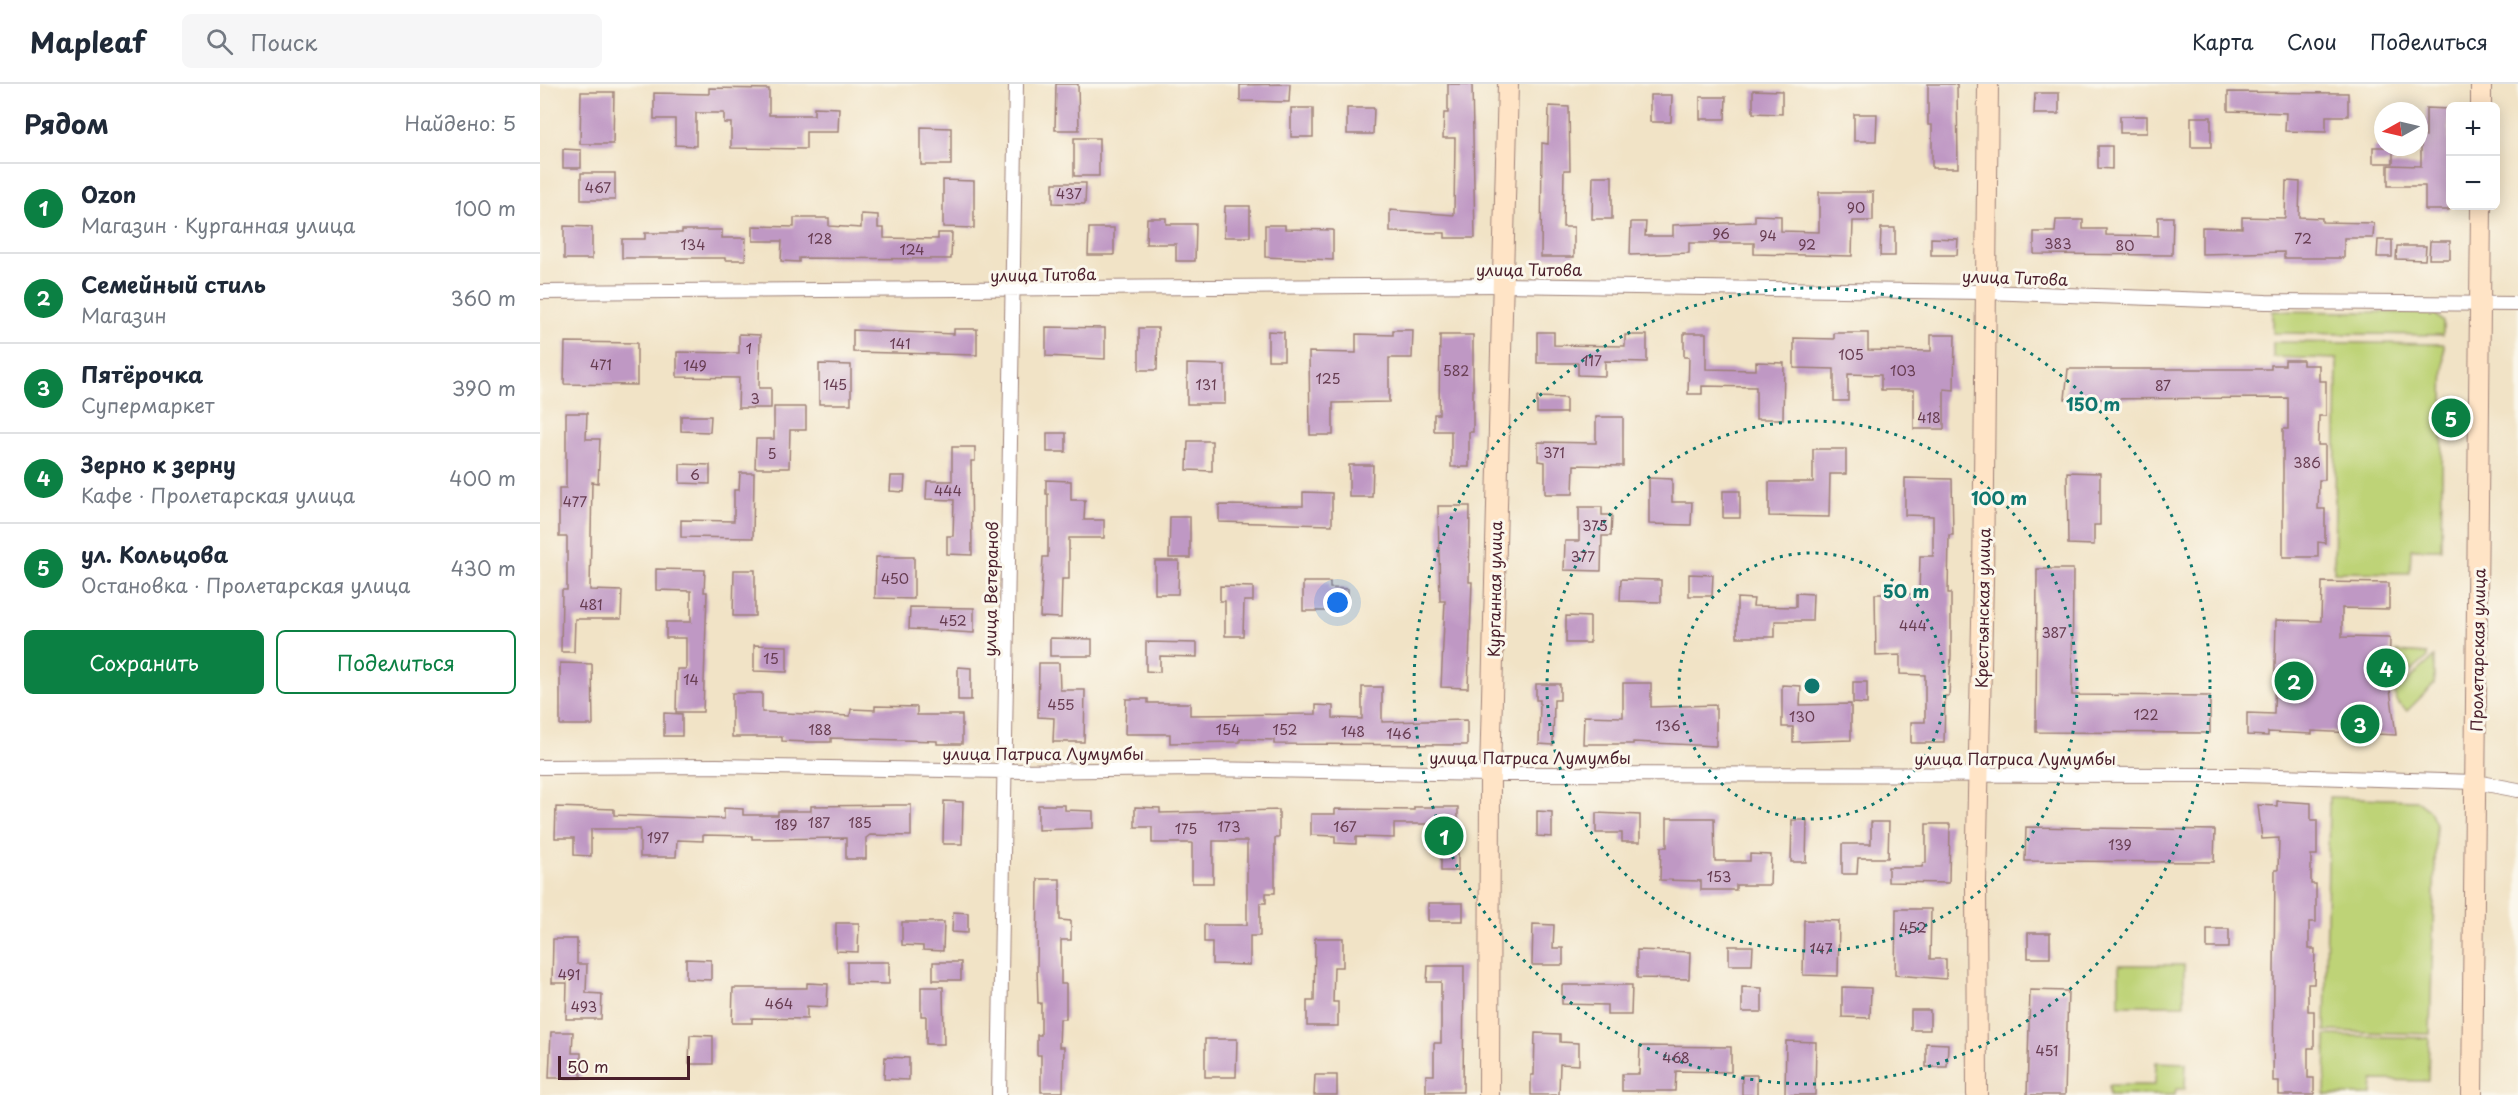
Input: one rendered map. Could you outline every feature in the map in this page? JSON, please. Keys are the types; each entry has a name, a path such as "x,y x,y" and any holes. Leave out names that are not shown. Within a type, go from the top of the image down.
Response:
{"street":[{"name":"улица Ветеранов","path":"999,1095 1016,84"},
{"name":"Курганная улица","path":"1490,1095 1490,774 1508,84"},
{"name":"Крестьянская улица","path":"1977,1095 1978,774 1988,84"},
{"path":"2481,84 2481,102"},
{"name":"Пролетарская улица","path":"2472,1095 2481,210"},
{"name":"улица Титова","path":"540,292 1011,291 1502,285 1985,292 2266,302 2518,304"},
{"name":"улица Патриса Лумумбы","path":"540,767 717,766 1004,771 1202,769 1490,774 2242,775 2475,782 2518,790"}],"green space":[{"path":"2273,311 2434,313 2443,322 2443,335 2273,333"},
{"path":"2273,342 2444,344 2441,549 2411,549 2410,573 2334,572 2337,359 2273,357"},
{"path":"2396,652 2427,654 2427,658 2399,682 2400,659 2395,658"},
{"path":"2434,657 2434,684 2407,711 2396,701 2395,693"},
{"path":"2329,797 2416,800 2430,811 2436,824 2430,1034 2325,1031"},
{"path":"2119,965 2184,965 2184,1005 2119,1005"},
{"path":"2326,1035 2429,1038 2428,1081 2373,1080 2372,1095 2325,1095"},
{"path":"2156,1062 2186,1063 2185,1089 2176,1089 2175,1095 2109,1095 2109,1085 2155,1085"}],"building":[{"path":"1056,84 1078,84 1079,130 1055,130"},
{"path":"1290,84 1289,102 1240,101 1240,85"},
{"path":"1448,84 1472,84 1475,238 1445,238 1445,233 1390,232 1390,210 1454,215 1455,138 1443,138 1444,113 1448,113"},
{"path":"1928,84 1957,84 1958,168 1932,168 1932,125 1928,125"},
{"path":"709,88 769,89 769,115 814,115 814,107 839,108 838,132 806,132 806,149 731,148 731,123 724,123 724,113 696,113 696,146 675,145 675,119 654,119 654,93 709,94"},
{"path":"1753,90 1782,91 1782,114 1753,113"},
{"path":"581,92 614,92 613,144 580,144"},
{"path":"2228,92 2348,93 2348,116 2326,116 2326,132 2285,131 2286,113 2228,111"},
{"path":"2035,93 2059,93 2059,114 2034,114"},
{"path":"1650,95 1672,95 1671,122 1650,122"},
{"path":"1700,97 1726,97 1725,119 1700,119"},
{"path":"1549,106 1569,107 1570,170 1564,170 1563,227 1574,227 1574,257 1541,257 1542,143 1548,144"},
{"path":"1291,108 1313,108 1313,137 1291,137"},
{"path":"1347,108 1374,108 1373,134 1347,134"},
{"path":"2428,108 2446,109 2446,210 2425,210 2425,186 2388,186 2388,165 2421,166 2421,156 2428,156"},
{"path":"1854,114 1877,114 1876,141 1854,141"},
{"path":"2120,116 2147,116 2147,133 2120,133"},
{"path":"2191,117 2211,117 2211,147 2191,147"},
{"path":"921,127 951,128 951,165 921,165"},
{"path":"1074,138 1099,138 1099,176 1074,176"},
{"path":"2098,146 2112,146 2112,169 2098,168"},
{"path":"2373,147 2374,156 2393,156 2393,163 2373,163"},
{"path":"563,149 581,150 581,168 563,168"},
{"path":"581,173 615,173 615,200 581,200"},
{"path":"1593,176 1612,176 1612,219 1592,219"},
{"path":"943,180 974,181 974,228 943,227"},
{"path":"2286,181 2300,182 2299,217 2322,218 2322,222 2374,223 2373,238 2344,238 2344,258 2284,258 2284,252 2202,254 2202,227 2242,228 2242,217 2285,218"},
{"path":"1053,183 1086,183 1085,204 1053,203"},
{"path":"1819,192 1873,192 1873,221 1853,221 1852,256 1754,254 1754,243 1689,243 1689,253 1630,255 1631,222 1646,222 1645,236 1673,236 1673,225 1755,222 1755,215 1781,216 1781,231 1819,232"},
{"path":"1225,206 1250,206 1250,237 1224,237"},
{"path":"861,214 878,215 878,228 884,228 884,238 938,239 938,233 952,233 951,259 799,258 799,262 781,261 782,241 753,241 753,226 794,227 794,218 829,218 829,226 861,228"},
{"path":"2158,217 2173,217 2172,255 2034,254 2034,232 2055,232 2056,220 2083,220 2083,229 2106,229 2106,235 2158,236"},
{"path":"1147,218 1166,218 1166,224 1196,224 1195,261 1176,261 1176,244 1146,244"},
{"path":"1265,225 1285,225 1285,229 1333,230 1333,260 1265,257"},
{"path":"564,226 592,227 592,259 564,259"},
{"path":"1089,228 1114,228 1114,255 1088,255"},
{"path":"1881,228 1895,228 1895,256 1880,256"},
{"path":"682,230 722,230 722,238 746,238 745,260 622,258 622,239 645,239 645,233 682,233"},
{"path":"1931,238 1958,239 1957,255 1931,255"},
{"path":"2378,240 2392,240 2392,257 2377,257"},
{"path":"2430,241 2450,241 2450,259 2429,259"},
{"path":"2397,246 2426,246 2425,260 2396,259"},
{"path":"1046,327 1105,328 1105,359 1046,356"},
{"path":"1139,328 1158,328 1157,370 1139,370"},
{"path":"954,329 977,329 977,355 853,352 853,330 954,334"},
{"path":"1393,330 1413,330 1412,358 1389,358 1389,402 1333,403 1333,435 1310,435 1309,352 1356,353 1356,334 1393,335"},
{"path":"1268,331 1284,332 1284,360 1268,360"},
{"path":"1537,332 1554,332 1554,345 1625,346 1625,335 1647,335 1647,362 1605,361 1605,376 1578,375 1578,363 1537,363"},
{"path":"1684,333 1706,333 1706,369 1756,370 1756,362 1784,363 1783,419 1756,419 1756,387 1702,386 1702,394 1688,394 1689,357 1684,357"},
{"path":"1834,333 1868,333 1868,350 1931,351 1931,335 1955,335 1954,390 1944,389 1944,429 1914,429 1914,390 1881,390 1881,375 1848,374 1848,401 1834,401 1834,369 1794,368 1794,338 1834,339"},
{"path":"739,334 760,335 759,388 771,388 771,408 738,408 739,378 677,377 677,352 739,353"},
{"path":"1440,335 1473,335 1473,432 1469,432 1469,467 1451,467 1451,431 1434,431 1434,414 1439,414"},
{"path":"565,342 637,343 637,385 564,384"},
{"path":"2285,360 2303,360 2303,365 2319,365 2319,381 2326,381 2326,416 2319,416 2318,445 2325,445 2325,480 2319,480 2318,509 2325,509 2325,543 2318,542 2318,557 2283,557 2283,429 2288,429 2288,398 2065,399 2068,369 2271,369 2271,365 2285,365"},
{"path":"819,364 851,365 851,404 819,404"},
{"path":"1187,364 1225,365 1225,404 1187,404"},
{"path":"1537,397 1566,398 1566,413 1537,413"},
{"path":"774,407 806,407 806,430 790,430 789,468 755,468 756,439 774,439"},
{"path":"566,413 587,413 586,439 600,439 598,483 592,482 590,590 622,591 621,619 575,619 574,652 561,652 562,590 567,590 567,537 559,537 559,488 566,488"},
{"path":"681,416 711,416 710,432 681,431"},
{"path":"1596,417 1623,417 1623,466 1574,465 1573,494 1545,494 1545,462 1538,461 1538,442 1596,443"},
{"path":"1047,433 1066,433 1066,452 1047,452"},
{"path":"1188,441 1212,441 1212,471 1187,470"},
{"path":"952,447 975,447 975,461 971,461 972,555 947,554 947,536 953,536 954,500 926,499 927,481 952,481"},
{"path":"1813,449 1846,449 1846,474 1830,474 1829,517 1769,516 1769,482 1813,482"},
{"path":"680,464 710,465 710,484 680,483"},
{"path":"1349,465 1373,465 1372,497 1349,497"},
{"path":"2067,472 2100,473 2100,525 2094,525 2094,545 2068,544"},
{"path":"740,473 754,473 753,538 681,537 681,520 734,521 734,490 739,490"},
{"path":"891,476 905,476 904,492 890,491"},
{"path":"1649,478 1672,479 1672,502 1692,502 1691,525 1649,524"},
{"path":"1905,478 1952,479 1953,535 1949,535 1948,593 1951,593 1951,655 1949,696 1945,696 1944,743 1911,743 1911,722 1925,722 1925,675 1900,674 1900,655 1876,656 1875,594 1919,594 1920,556 1933,556 1933,516 1905,515"},
{"path":"1046,480 1071,481 1071,500 1085,500 1084,520 1104,520 1104,538 1069,538 1069,579 1062,579 1061,618 1040,617 1043,557 1048,557"},
{"path":"1723,491 1740,491 1740,518 1723,518"},
{"path":"1303,492 1332,493 1332,525 1219,522 1219,505 1303,506"},
{"path":"1438,506 1470,506 1469,582 1472,582 1468,688 1441,687 1445,601 1440,601"},
{"path":"1579,507 1602,507 1602,515 1612,515 1611,536 1602,536 1601,571 1564,570 1565,541 1579,541"},
{"path":"1170,517 1190,517 1190,558 1169,558"},
{"path":"876,557 914,557 914,599 875,598"},
{"path":"1155,561 1179,561 1178,594 1155,594"},
{"path":"656,569 705,570 704,592 707,592 703,712 676,712 677,669 686,669 686,638 666,638 666,622 691,622 691,591 656,590"},
{"path":"2037,569 2073,569 2072,695 2210,696 2210,733 2036,732"},
{"path":"734,570 755,570 755,616 733,616"},
{"path":"1689,574 1713,575 1712,596 1689,596"},
{"path":"1621,579 1661,580 1661,602 1620,601"},
{"path":"1303,582 1330,582 1330,588 1348,589 1348,606 1330,606 1330,611 1303,611"},
{"path":"2322,582 2389,583 2389,609 2342,608 2342,637 2390,638 2389,682 2396,735 2312,731 2312,734 2268,732 2268,736 2247,735 2247,713 2274,714 2276,620 2321,621"},
{"path":"1220,586 1253,587 1253,601 1244,601 1243,636 1225,636 1225,601 1220,601"},
{"path":"1796,593 1813,594 1812,621 1775,621 1775,637 1737,637 1737,598 1754,599 1753,606 1796,607"},
{"path":"910,607 974,608 974,633 909,629"},
{"path":"1566,616 1590,617 1590,643 1566,643"},
{"path":"1050,638 1092,639 1092,656 1050,656"},
{"path":"1146,642 1197,643 1197,657 1160,656 1160,672 1146,671"},
{"path":"754,645 787,646 787,672 754,671"},
{"path":"560,663 592,664 593,725 560,725"},
{"path":"1039,663 1059,663 1060,690 1085,690 1084,742 1053,742 1054,718 1038,717"},
{"path":"958,667 971,668 971,700 958,700"},
{"path":"1853,682 1867,682 1867,704 1853,703"},
{"path":"1623,683 1651,683 1651,707 1716,705 1716,746 1633,742 1633,744 1583,744 1584,716 1623,717"},
{"path":"1536,684 1560,684 1560,700 1554,700 1553,745 1539,744 1540,700 1536,700"},
{"path":"1782,685 1801,686 1800,705 1851,704 1851,740 1793,742 1793,727 1782,727"},
{"path":"1362,687 1382,687 1382,722 1467,720 1467,745 1274,744 1274,740 1240,739 1240,742 1170,743 1170,734 1125,734 1126,699 1148,699 1148,703 1190,703 1190,715 1316,714 1316,705 1333,706 1333,718 1362,719"},
{"path":"732,693 762,693 762,712 850,716 851,709 875,710 875,706 917,707 917,715 962,715 962,744 937,744 937,741 831,738 831,742 809,742 782,741 782,737 732,737"},
{"path":"664,713 682,714 682,736 664,736"},
{"path":"944,801 963,802 962,844 943,844"},
{"path":"2277,801 2311,803 2311,820 2317,820 2317,855 2311,855 2311,884 2316,884 2316,922 2309,922 2309,949 2315,949 2314,984 2308,984 2308,1011 2314,1011 2314,1048 2308,1048 2308,1078 2314,1078 2314,1095 2279,1095 2279,1081 2273,1081 2275,870 2278,870 2279,838 2262,839 2258,805 2277,806"},
{"path":"911,805 911,836 870,835 866,838 866,859 846,859 846,838 752,839 752,836 703,835 703,841 677,840 676,857 640,857 640,829 591,829 591,856 574,855 574,838 555,838 556,807 614,809 614,815 724,819 724,808 743,809 743,815 778,815 778,811 811,811 811,806"},
{"path":"1038,805 1065,805 1065,810 1093,811 1093,828 1038,830"},
{"path":"1135,807 1160,808 1160,813 1279,810 1279,838 1275,838 1275,893 1266,893 1266,903 1260,903 1260,936 1250,936 1250,965 1212,964 1212,942 1204,942 1204,925 1247,925 1247,841 1213,841 1213,883 1192,883 1192,843 1152,843 1152,827 1135,827"},
{"path":"1414,807 1458,807 1458,871 1441,871 1441,824 1394,824 1394,838 1356,837 1356,844 1335,843 1335,836 1311,835 1311,814 1335,814 1335,809 1414,810"},
{"path":"1537,811 1552,812 1552,837 1537,836"},
{"path":"1596,813 1640,815 1640,842 1622,842 1622,833 1596,833"},
{"path":"1667,818 1714,818 1715,861 1750,861 1750,854 1771,855 1770,885 1736,885 1736,890 1701,890 1701,881 1660,880 1661,847 1667,847"},
{"path":"1792,820 1807,820 1806,862 1791,862"},
{"path":"1871,822 1889,822 1888,858 1858,858 1857,874 1842,874 1842,844 1871,844"},
{"path":"1926,824 1950,824 1949,883 1888,882 1888,867 1922,867 1923,863 1926,863"},
{"path":"2026,827 2215,830 2214,862 2025,861"},
{"path":"1038,879 1060,879 1060,920 1071,921 1071,940 1061,940 1061,984 1066,984 1066,1019 1060,1019 1059,1047 1064,1047 1063,1092 1041,1092 1041,1055 1037,1055 1037,1035 1041,1035 1041,1003 1038,1003 1037,969"},
{"path":"1428,903 1463,903 1463,921 1428,921"},
{"path":"1896,909 1931,909 1930,959 1946,959 1946,979 1895,975"},
{"path":"953,912 968,913 968,933 952,932"},
{"path":"1804,920 1839,921 1838,976 1803,975"},
{"path":"902,922 944,922 943,951 923,950 923,946 902,945"},
{"path":"836,923 859,923 858,952 836,951"},
{"path":"1533,924 1554,925 1553,948 1563,948 1563,965 1532,965"},
{"path":"2207,929 2229,929 2229,948 2207,948"},
{"path":"2028,933 2050,933 2050,958 2028,958"},
{"path":"1315,938 1343,938 1343,967 1334,967 1333,1002 1338,1002 1338,1026 1307,1026 1307,1001 1314,1001"},
{"path":"553,939 577,939 577,964 587,964 586,993 602,994 601,1019 566,1019 567,983 552,983"},
{"path":"1729,946 1753,946 1752,965 1729,965"},
{"path":"1637,950 1690,952 1689,979 1637,978"},
{"path":"686,959 711,960 711,980 686,979"},
{"path":"847,962 889,962 889,984 847,983"},
{"path":"933,962 961,962 961,980 933,980"},
{"path":"1428,966 1464,966 1463,1092 1426,1092 1426,1075 1434,1075 1434,1043 1441,1043 1441,982 1427,982"},
{"path":"807,983 828,984 827,1007 807,1006 807,1019 752,1018 752,1023 732,1023 733,988 807,988"},
{"path":"1562,985 1632,985 1631,1015 1607,1015 1607,1005 1562,1004"},
{"path":"921,987 943,987 944,1044 926,1044 926,1016 921,1016"},
{"path":"1742,987 1762,988 1762,1012 1742,1012"},
{"path":"1842,987 1871,988 1870,1018 1842,1017"},
{"path":"2030,990 2068,991 2065,1095 2027,1095"},
{"path":"1911,1010 1930,1010 1930,1030 1911,1030"},
{"path":"551,1032 573,1032 572,1053 581,1053 581,1078 549,1078"},
{"path":"1535,1033 1560,1034 1560,1042 1579,1043 1579,1065 1560,1064 1559,1095 1531,1095"},
{"path":"690,1035 713,1036 713,1064 689,1064"},
{"path":"1205,1039 1237,1039 1236,1077 1205,1077"},
{"path":"1786,1041 1816,1042 1815,1095 1785,1095"},
{"path":"1926,1043 1948,1044 1947,1067 1926,1067"},
{"path":"1640,1046 1731,1047 1731,1072 1676,1071 1675,1091 1622,1091 1622,1074 1639,1074"},
{"path":"885,1057 909,1058 909,1080 884,1079"},
{"path":"1315,1075 1337,1075 1337,1095 1314,1095"},
{"path":"1742,1075 1757,1075 1757,1095 1742,1095"}],"place":[{"name":"ул. Кольцова","path":"2451,418"},
{"name":"Зерно к зерну","path":"2386,668"},
{"name":"Семейный стиль","path":"2294,681"},
{"name":"Пятёрочка","path":"2360,724"},
{"name":"Ozon","path":"1444,836"}]}
